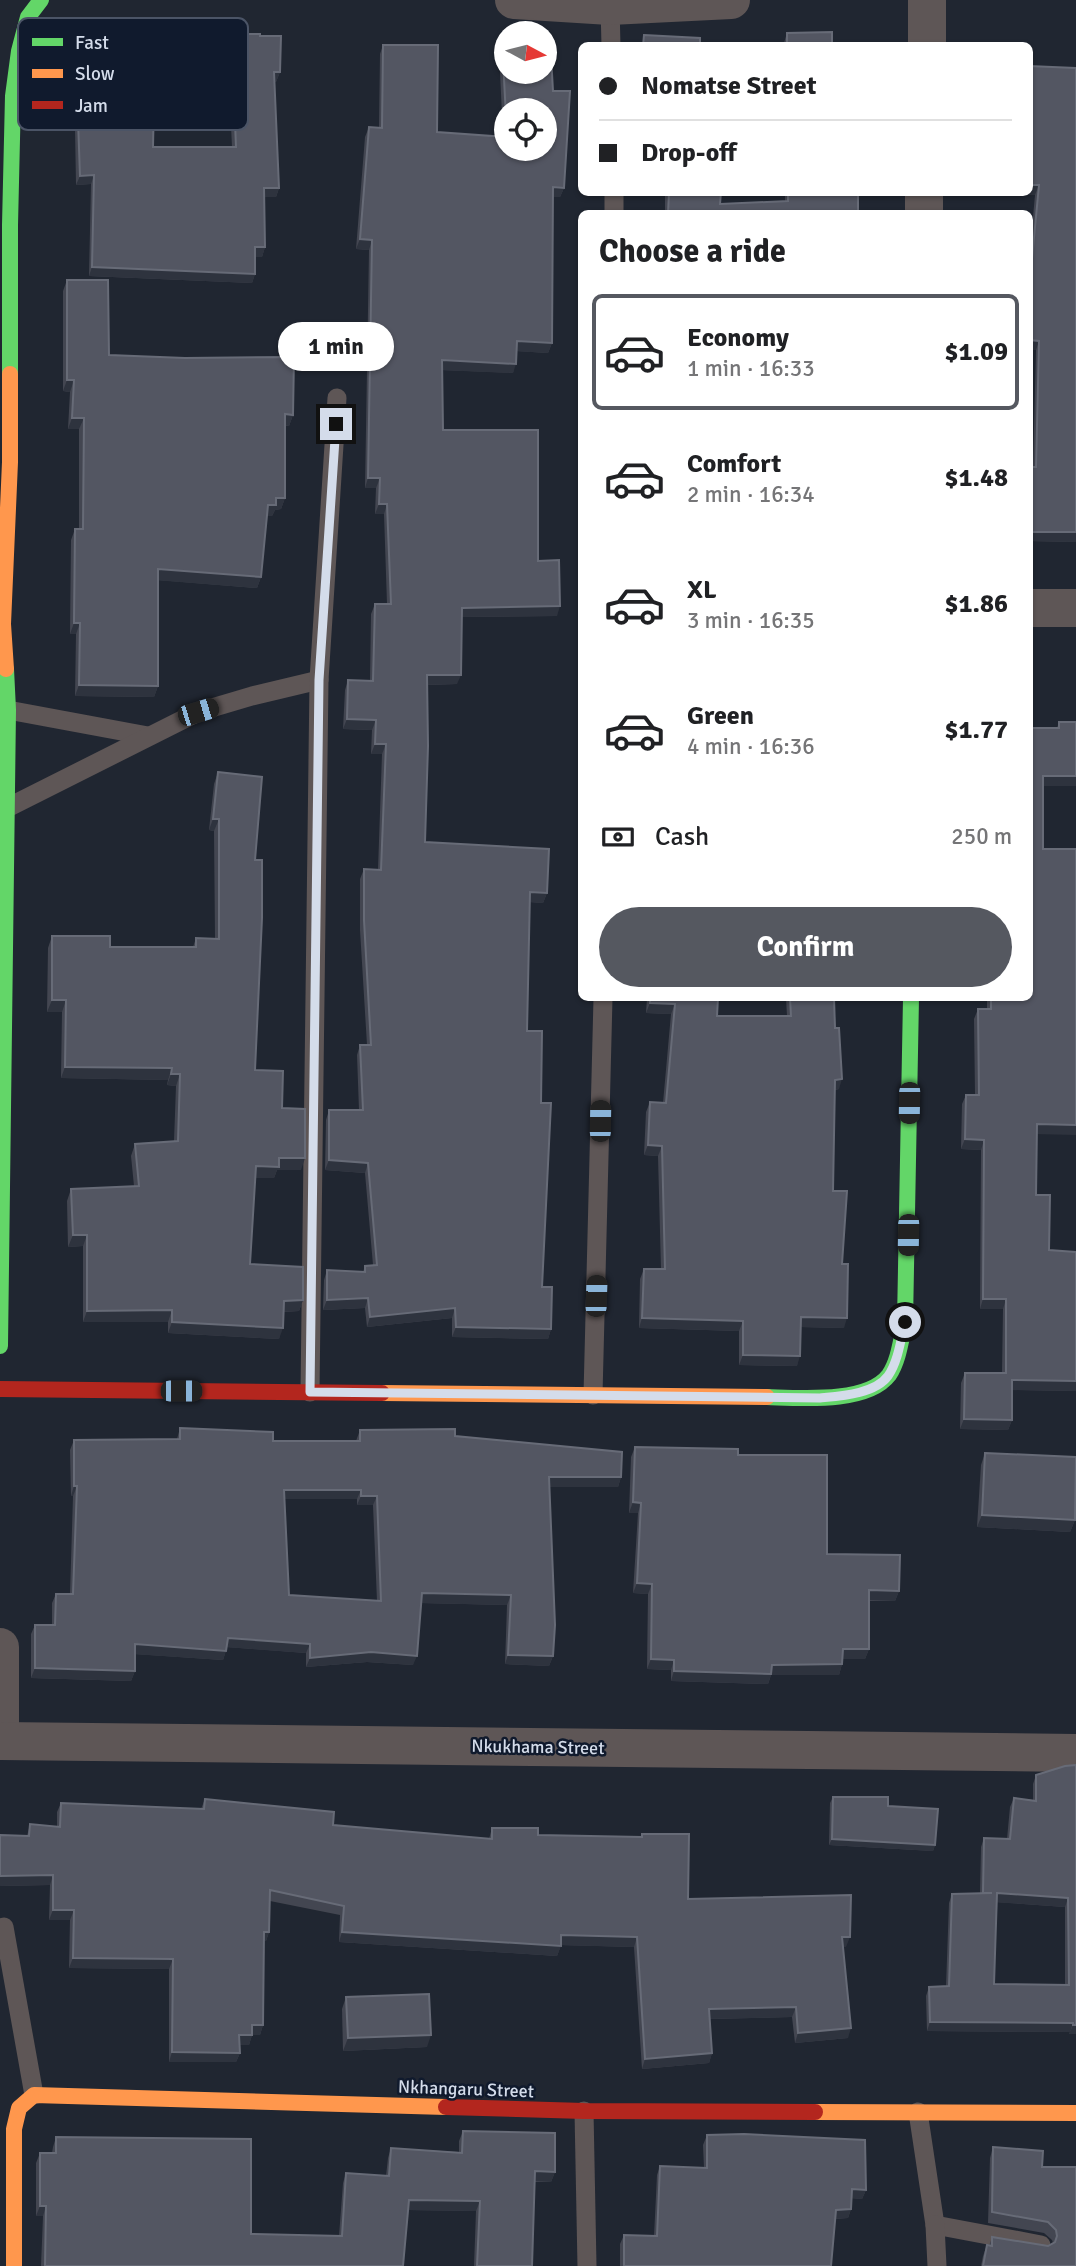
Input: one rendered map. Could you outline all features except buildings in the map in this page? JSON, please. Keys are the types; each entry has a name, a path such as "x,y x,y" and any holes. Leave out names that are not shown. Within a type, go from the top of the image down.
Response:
{"street":[{"path":"28,18 41,0"},
{"path":"514,0 610,6 731,0"},
{"path":"927,0 927,42"},
{"path":"0,1346 8,709 2,623 10,462 5,266 13,96 18,58"},
{"path":"1033,608 1076,608"},
{"path":"0,1389 820,1398 862,1392 887,1377 898,1353 905,1322 911,1001"},
{"path":"0,1647 0,1741"},
{"name":"Nkukhama Street","path":"0,1741 1076,1752"},
{"path":"14,2266 15,2129 19,2108 34,2095"},
{"name":"Nkhangaru Street","path":"34,2095 584,2111 1076,2113"}],"lane":[{"path":"610,6 611,42"},
{"path":"310,1392 319,680 337,398"},
{"path":"7,808 198,712 319,680"},
{"path":"8,709 148,736"},
{"path":"593,1395 603,1001"},
{"path":"4,1927 34,2095"},
{"path":"584,2111 587,2266"},
{"path":"918,2112 935,2225 937,2266"},
{"path":"935,2225 1041,2245"}],"traffic: fast":[{"path":"28,18 41,0"},
{"path":"10,374 13,96 18,58"},
{"path":"0,1346 8,710 6,669"},
{"path":"767,1397 832,1397 865,1391 889,1375 895,1363 905,1322 911,1001"}],"traffic: slow":[{"path":"6,669 3,624 10,462 10,374"},
{"path":"382,1393 767,1397"},
{"path":"14,2266 14,2129 19,2108 34,2095 446,2107"},
{"path":"815,2112 1076,2113"}],"traffic: jam":[{"path":"0,1389 382,1393"},
{"path":"446,2107 584,2111 815,2112"}],"route":[{"path":"336,424 319,680 310,1392 820,1398 862,1392 887,1377 898,1353 905,1322"}]}
